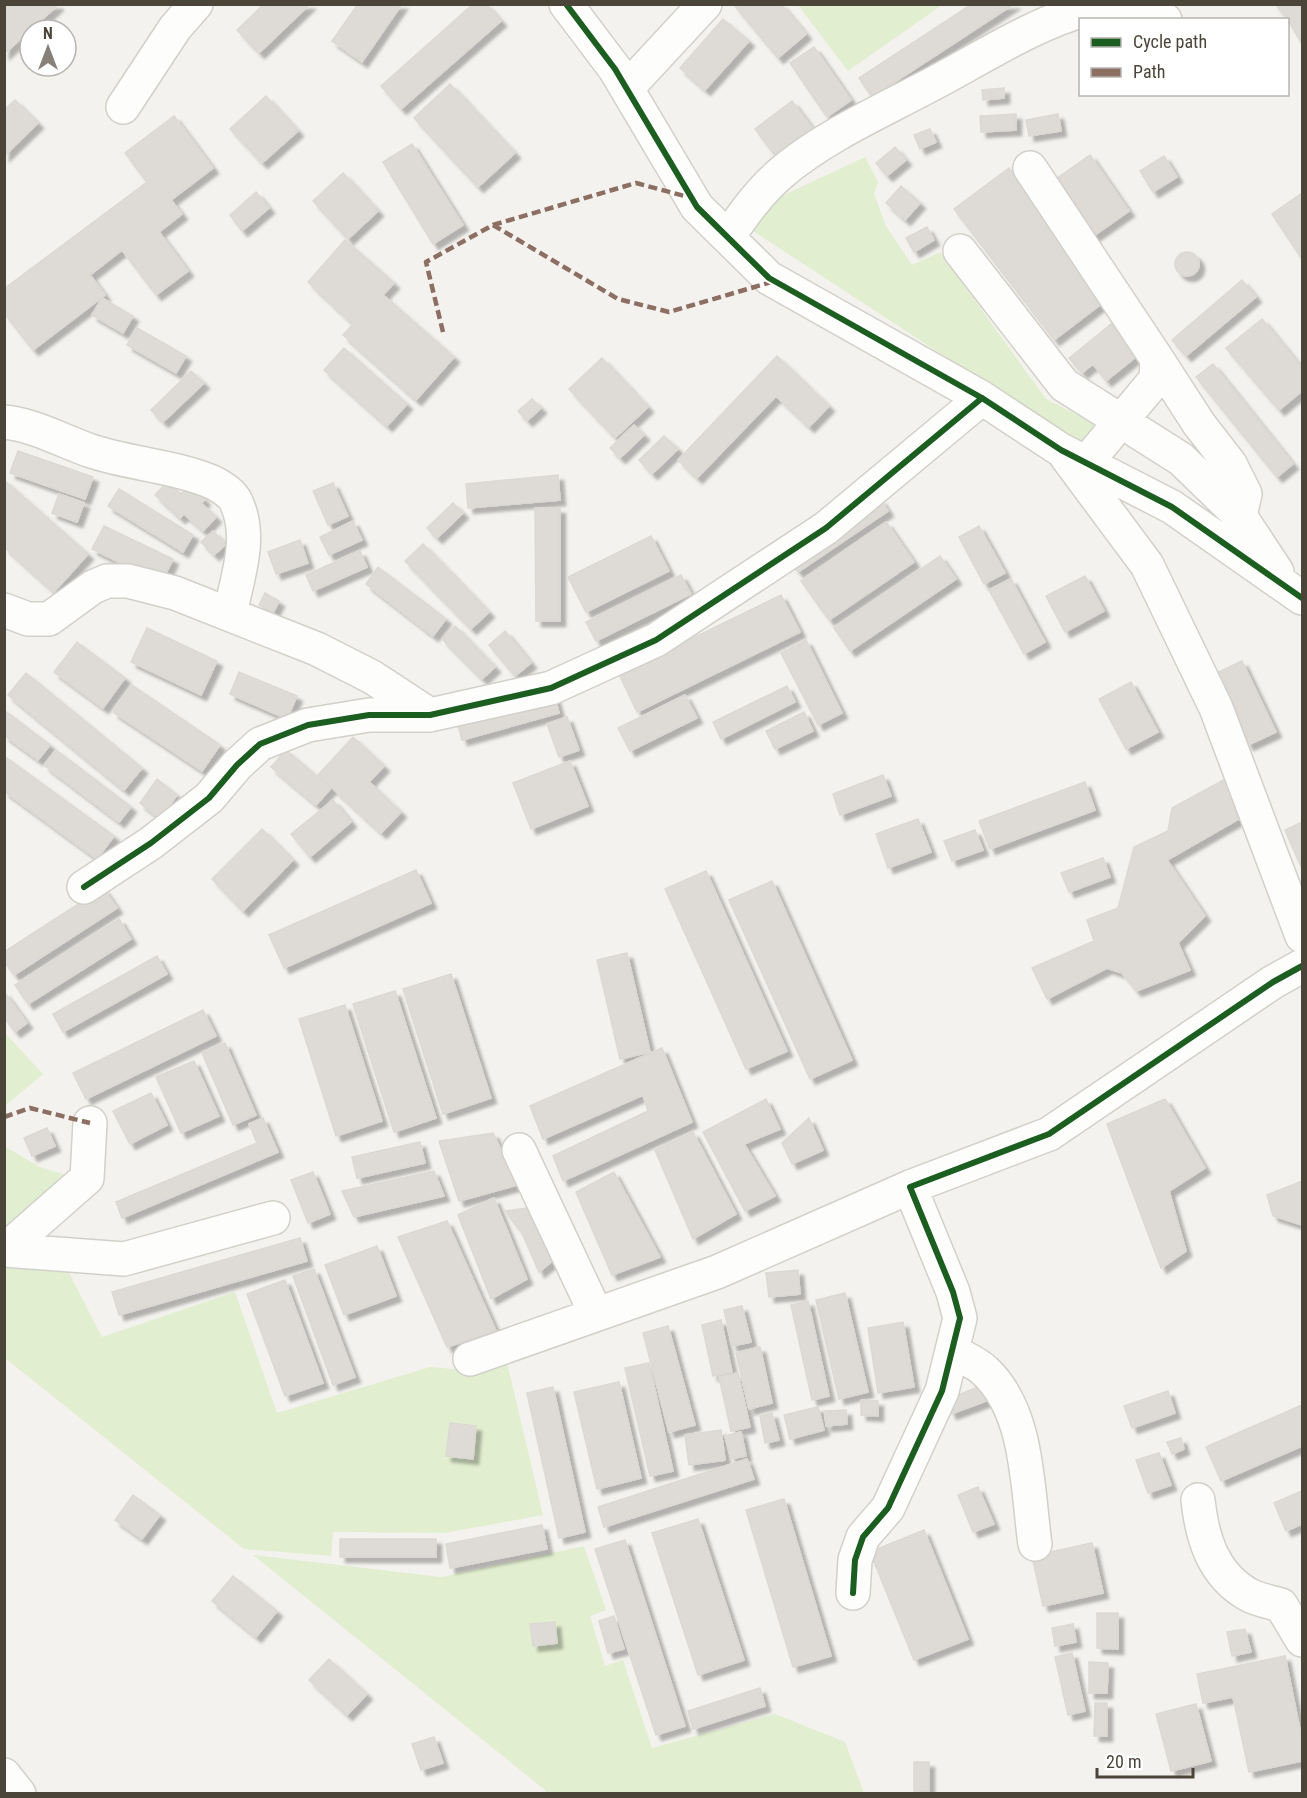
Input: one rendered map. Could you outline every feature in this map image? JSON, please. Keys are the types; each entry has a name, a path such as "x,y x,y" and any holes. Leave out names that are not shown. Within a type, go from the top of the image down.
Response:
{"street":[{"path":"123,107 175,27 196,4"},
{"path":"566,4 627,88 697,207 769,278 982,398 1074,457 1172,507 1295,593"},
{"path":"627,88 705,4"},
{"path":"728,237 752,202 780,173 841,133 1026,36 1088,9 1117,5 1157,11 1163,18"},
{"path":"1030,168 1199,424 1230,464 1245,494 1240,516"},
{"path":"960,251 1064,386 1181,459 1240,516 1295,593"},
{"path":"1074,457 1119,421 1156,379 1157,359"},
{"path":"84,887 151,843 209,798 237,765 260,744 308,725 369,715 430,716 551,688 656,640 826,528 982,398"},
{"path":"4,422 22,424 92,451 189,473 215,483 235,499 243,519 244,545 230,614"},
{"path":"1074,457 1147,565 1216,708 1302,936"},
{"path":"4,610 28,619 49,619 93,587 107,581 128,581 175,593 317,649 372,677 430,716"},
{"path":"470,1359 717,1272 910,1186 1049,1134 1264,989 1302,966"},
{"path":"5,1250 87,1178 90,1123"},
{"path":"519,1150 596,1314"},
{"path":"853,1593 855,1560 863,1537 888,1508 942,1391 954,1352 960,1318 953,1292 910,1186"},
{"path":"5,1250 124,1259 273,1218"},
{"path":"954,1352 985,1370 1009,1401 1020,1441 1035,1544"},
{"path":"1198,1500 1202,1535 1219,1570 1250,1595 1281,1605 1302,1640"},
{"path":"4,1774 19,1794"}],"green space":[{"path":"798,5 942,5 848,71"},
{"path":"865,157 878,182 874,194 886,226 912,265 940,252 1046,399 1101,427 1088,450 753,231 771,201"},
{"path":"5,1033 43,1074 5,1106"},
{"path":"4,1146 40,1167 66,1175 4,1232"},
{"path":"4,1264 67,1269 102,1337 235,1292 277,1413 430,1367 465,1370 506,1358 543,1515 445,1533 333,1532 331,1556 244,1549 5,1358"},
{"path":"584,1546 606,1610 590,1616 605,1666 623,1660 652,1748 775,1714 845,1742 864,1793 546,1793 253,1555 441,1577"}],"building":[{"path":"4,4 58,5 44,18 18,18 18,41 4,54"},
{"path":"264,4 310,4 259,53 237,30"},
{"path":"358,4 402,4 362,62 332,41"},
{"path":"473,4 486,4 501,21 401,109 381,86"},
{"path":"781,4 806,34 778,58 734,5"},
{"path":"972,4 1014,4 872,97 859,78"},
{"path":"1275,4 1302,4 1302,44 1289,18 1286,18"},
{"path":"723,19 749,41 705,90 680,68"},
{"path":"814,47 851,100 827,117 790,63"},
{"path":"450,84 515,153 478,187 414,118"},
{"path":"1004,88 1004,98 983,100 982,90"},
{"path":"266,96 298,131 262,163 230,129"},
{"path":"15,100 38,123 4,156 4,110"},
{"path":"792,101 813,129 776,157 755,129"},
{"path":"1016,114 1016,130 981,132 980,116"},
{"path":"1058,114 1061,131 1029,136 1026,120"},
{"path":"174,116 213,168 171,200 182,214 159,232 188,271 156,295 122,250 90,275 105,295 33,350 4,313 4,289 147,182 125,153"},
{"path":"930,129 936,142 920,149 914,135"},
{"path":"412,144 463,225 433,244 383,162"},
{"path":"895,147 906,160 887,176 876,163"},
{"path":"1090,155 1129,211 1092,237 1053,181"},
{"path":"1164,156 1177,177 1153,192 1140,171"},
{"path":"1009,168 1109,298 1054,340 954,209"},
{"path":"343,173 378,211 348,239 313,201"},
{"path":"901,186 920,203 905,220 886,203"},
{"path":"256,192 269,208 242,231 230,215"},
{"path":"1302,193 1302,259 1272,214"},
{"path":"927,227 934,240 914,252 906,238"},
{"path":"345,240 394,283 383,295 454,357 416,400 343,335 353,324 308,282"},
{"path":"1187,252 1192,253 1198,259 1198,269 1192,275 1187,276 1182,275 1176,269 1175,264 1176,259 1182,253"},
{"path":"1242,280 1256,297 1186,356 1172,340"},
{"path":"102,298 133,316 123,333 92,315"},
{"path":"1262,319 1302,368 1302,391 1279,410 1226,348"},
{"path":"1111,324 1137,356 1106,381 1093,364 1082,373 1069,358"},
{"path":"137,328 186,356 176,373 127,345"},
{"path":"344,348 407,404 387,426 324,370"},
{"path":"777,356 829,406 809,427 776,396 697,478 678,460"},
{"path":"602,358 648,407 615,438 569,389"},
{"path":"1213,364 1293,464 1277,477 1196,377"},
{"path":"191,371 204,383 163,422 151,410"},
{"path":"532,399 541,408 527,421 518,411"},
{"path":"634,425 644,435 620,458 610,448"},
{"path":"664,436 678,449 652,474 639,460"},
{"path":"18,451 93,477 85,499 10,473"},
{"path":"558,475 560,500 468,508 466,484"},
{"path":"4,480 88,554 54,592 4,547"},
{"path":"167,482 181,494 190,485 205,500 201,503 216,517 203,531 184,514 180,518 155,495"},
{"path":"333,483 348,516 328,525 313,491"},
{"path":"119,489 193,535 183,552 108,506"},
{"path":"59,494 84,503 77,522 52,513"},
{"path":"880,499 888,511 798,572 790,561"},
{"path":"453,503 463,513 437,538 427,528"},
{"path":"535,508 560,508 560,621 536,621"},
{"path":"353,521 362,540 329,555 320,537"},
{"path":"886,522 914,562 829,620 801,581"},
{"path":"104,526 173,559 161,583 92,549"},
{"path":"979,526 1005,573 984,584 959,537"},
{"path":"213,531 226,544 214,555 201,542"},
{"path":"651,536 669,571 586,612 568,577"},
{"path":"300,540 308,563 276,574 268,552"},
{"path":"423,544 489,612 471,629 405,561"},
{"path":"360,551 367,567 313,591 306,575"},
{"path":"940,556 956,579 850,651 834,628"},
{"path":"378,567 446,619 433,636 366,584"},
{"path":"681,575 691,594 596,641 586,622"},
{"path":"1085,576 1104,611 1065,632 1046,596"},
{"path":"1011,579 1045,642 1024,654 989,590"},
{"path":"265,593 279,601 273,613 259,605"},
{"path":"781,595 800,632 637,712 619,674"},
{"path":"455,626 495,667 482,679 442,639"},
{"path":"147,628 217,661 201,695 131,662"},
{"path":"505,631 531,663 515,676 489,645"},
{"path":"806,640 842,713 818,725 781,653"},
{"path":"77,642 125,678 103,708 54,672"},
{"path":"1242,661 1276,732 1248,745 1214,674"},
{"path":"239,672 297,696 287,719 230,694"},
{"path":"26,673 142,768 124,790 8,695"},
{"path":"1131,682 1158,732 1126,749 1099,699"},
{"path":"132,685 220,745 202,771 113,712"},
{"path":"787,686 795,702 721,739 713,722"},
{"path":"554,695 559,713 462,740 457,722"},
{"path":"685,695 697,718 630,751 618,728"},
{"path":"4,710 50,745 38,760 4,735"},
{"path":"804,712 813,731 775,749 766,731"},
{"path":"567,717 579,750 559,757 547,724"},
{"path":"353,737 384,766 369,782 401,812 381,833 318,775"},
{"path":"56,750 131,807 119,822 44,765"},
{"path":"286,750 331,788 316,805 271,767"},
{"path":"4,756 114,836 97,859 4,791"},
{"path":"570,761 588,806 531,829 513,783"},
{"path":"883,775 891,796 840,815 833,794"},
{"path":"1229,777 1244,816 1167,860 1205,916 1178,943 1190,970 1136,991 1122,973 1107,968 1047,999 1032,968 1094,941 1087,920 1118,908 1134,847 1168,831 1172,808"},
{"path":"157,779 177,795 160,819 140,803"},
{"path":"1085,782 1095,810 990,849 979,821"},
{"path":"333,800 351,822 310,857 291,834"},
{"path":"918,819 931,852 888,868 876,834"},
{"path":"1302,822 1302,869 1285,830"},
{"path":"262,829 293,860 243,911 212,879"},
{"path":"975,830 983,850 952,861 944,841"},
{"path":"1103,858 1110,877 1069,892 1061,873"},
{"path":"416,870 431,903 284,968 269,935"},
{"path":"706,871 787,1051 746,1069 665,889"},
{"path":"772,881 852,1060 810,1079 729,900"},
{"path":"103,888 117,908 14,975 4,961 4,952"},
{"path":"119,919 131,939 28,1004 15,985"},
{"path":"627,953 650,1052 620,1059 597,960"},
{"path":"157,956 167,974 63,1032 53,1014"},
{"path":"451,974 491,1098 443,1114 403,989"},
{"path":"395,991 436,1118 394,1132 353,1004"},
{"path":"4,992 27,1023 15,1032 4,1017"},
{"path":"345,1005 382,1121 336,1136 299,1019"},
{"path":"203,1010 216,1036 86,1099 73,1073"},
{"path":"225,1043 256,1115 233,1125 202,1053"},
{"path":"662,1048 692,1122 563,1181 553,1156 648,1111 643,1095 543,1139 530,1106"},
{"path":"194,1061 219,1116 181,1133 156,1077"},
{"path":"151,1093 167,1125 130,1144 113,1111"},
{"path":"766,1099 780,1129 744,1144 775,1196 745,1211 703,1132"},
{"path":"1165,1099 1205,1168 1169,1191 1186,1251 1161,1268 1107,1124"},
{"path":"263,1118 278,1152 122,1218 116,1202 257,1143 249,1124"},
{"path":"809,1118 823,1150 792,1164 782,1143"},
{"path":"47,1128 55,1146 32,1156 24,1138"},
{"path":"693,1132 736,1214 693,1239 655,1150"},
{"path":"493,1133 517,1185 459,1201 439,1141"},
{"path":"420,1142 425,1163 357,1178 352,1157"},
{"path":"434,1171 444,1196 354,1217 342,1191"},
{"path":"313,1172 330,1214 308,1223 291,1180"},
{"path":"614,1172 660,1257 612,1275 576,1192"},
{"path":"1302,1181 1302,1225 1273,1216 1267,1195"},
{"path":"494,1198 527,1279 491,1299 458,1215"},
{"path":"534,1207 556,1258 539,1272 522,1233 505,1211"},
{"path":"447,1221 496,1331 447,1347 398,1237"},
{"path":"300,1238 307,1261 119,1315 112,1292"},
{"path":"377,1246 396,1296 344,1315 325,1265"},
{"path":"314,1269 355,1377 333,1385 293,1276"},
{"path":"798,1270 800,1294 769,1297 766,1273"},
{"path":"285,1280 323,1383 285,1396 247,1294"},
{"path":"845,1293 868,1392 839,1399 816,1300"},
{"path":"808,1301 829,1396 812,1400 791,1305"},
{"path":"742,1306 751,1342 732,1346 724,1310"},
{"path":"721,1320 732,1372 713,1376 702,1325"},
{"path":"903,1322 914,1387 878,1393 868,1328"},
{"path":"668,1326 695,1425 669,1432 643,1333"},
{"path":"760,1347 772,1403 749,1409 736,1353"},
{"path":"649,1363 673,1471 650,1476 625,1368"},
{"path":"738,1373 750,1427 731,1431 719,1377"},
{"path":"619,1382 641,1478 597,1489 574,1392"},
{"path":"985,1384 991,1399 951,1414 946,1400"},
{"path":"553,1387 585,1532 559,1538 527,1393"},
{"path":"1168,1391 1175,1413 1132,1428 1124,1406"},
{"path":"861,1400 878,1401 878,1416 861,1415"},
{"path":"1302,1405 1302,1446 1221,1481 1206,1447"},
{"path":"818,1407 824,1430 790,1439 784,1415"},
{"path":"846,1410 847,1424 826,1426 825,1411"},
{"path":"772,1413 779,1440 765,1443 760,1416"},
{"path":"450,1423 476,1426 473,1459 446,1456"},
{"path":"721,1430 725,1460 689,1465 685,1435"},
{"path":"741,1432 746,1456 731,1459 725,1436"},
{"path":"1181,1438 1184,1449 1172,1454 1167,1442"},
{"path":"1159,1453 1171,1485 1148,1493 1136,1460"},
{"path":"747,1459 754,1479 604,1527 598,1507"},
{"path":"978,1487 994,1524 973,1532 958,1495"},
{"path":"1302,1491 1302,1524 1286,1531 1274,1503"},
{"path":"133,1495 160,1515 142,1539 115,1520"},
{"path":"784,1499 831,1656 793,1667 746,1510"},
{"path":"698,1519 744,1660 698,1675 652,1533"},
{"path":"542,1525 547,1549 450,1568 446,1544"},
{"path":"924,1530 968,1639 914,1660 870,1552"},
{"path":"340,1539 436,1539 436,1557 340,1557"},
{"path":"625,1540 685,1726 656,1735 595,1549"},
{"path":"1092,1543 1103,1593 1043,1606 1032,1556"},
{"path":"233,1576 277,1611 256,1637 212,1601"},
{"path":"1097,1613 1118,1613 1118,1649 1097,1648"},
{"path":"614,1616 624,1649 608,1653 599,1621"},
{"path":"555,1622 557,1643 533,1646 530,1624"},
{"path":"1073,1624 1076,1642 1055,1646 1052,1628"},
{"path":"1245,1629 1251,1652 1232,1656 1227,1632"},
{"path":"1072,1653 1085,1711 1068,1715 1055,1657"},
{"path":"1285,1656 1302,1740 1302,1761 1249,1772 1233,1697 1203,1703 1197,1674"},
{"path":"329,1659 367,1694 347,1715 309,1680"},
{"path":"1089,1662 1108,1663 1107,1693 1089,1693"},
{"path":"760,1688 765,1706 693,1729 688,1711"},
{"path":"1095,1703 1107,1703 1107,1736 1094,1736"},
{"path":"1196,1704 1211,1761 1171,1771 1156,1714"},
{"path":"434,1737 443,1763 421,1770 412,1744"},
{"path":"914,1762 929,1762 929,1791 914,1791"}],"marked path":[{"path":"443,332 426,262 493,225 636,183 692,198"},
{"path":"493,225 618,299 669,312 775,281"},
{"path":"4,1117 30,1108 90,1123"}],"cycle path":[{"path":"566,4 615,69 697,207 769,278 982,398 1061,450 1172,507 1302,598"},
{"path":"84,887 151,843 209,798 237,765 260,744 308,725 369,715 430,715 551,688 656,640 826,528 982,398"},
{"path":"853,1593 855,1560 863,1537 888,1508 942,1391 960,1318 953,1292 910,1187 1049,1134 1273,982 1302,966"}]}
